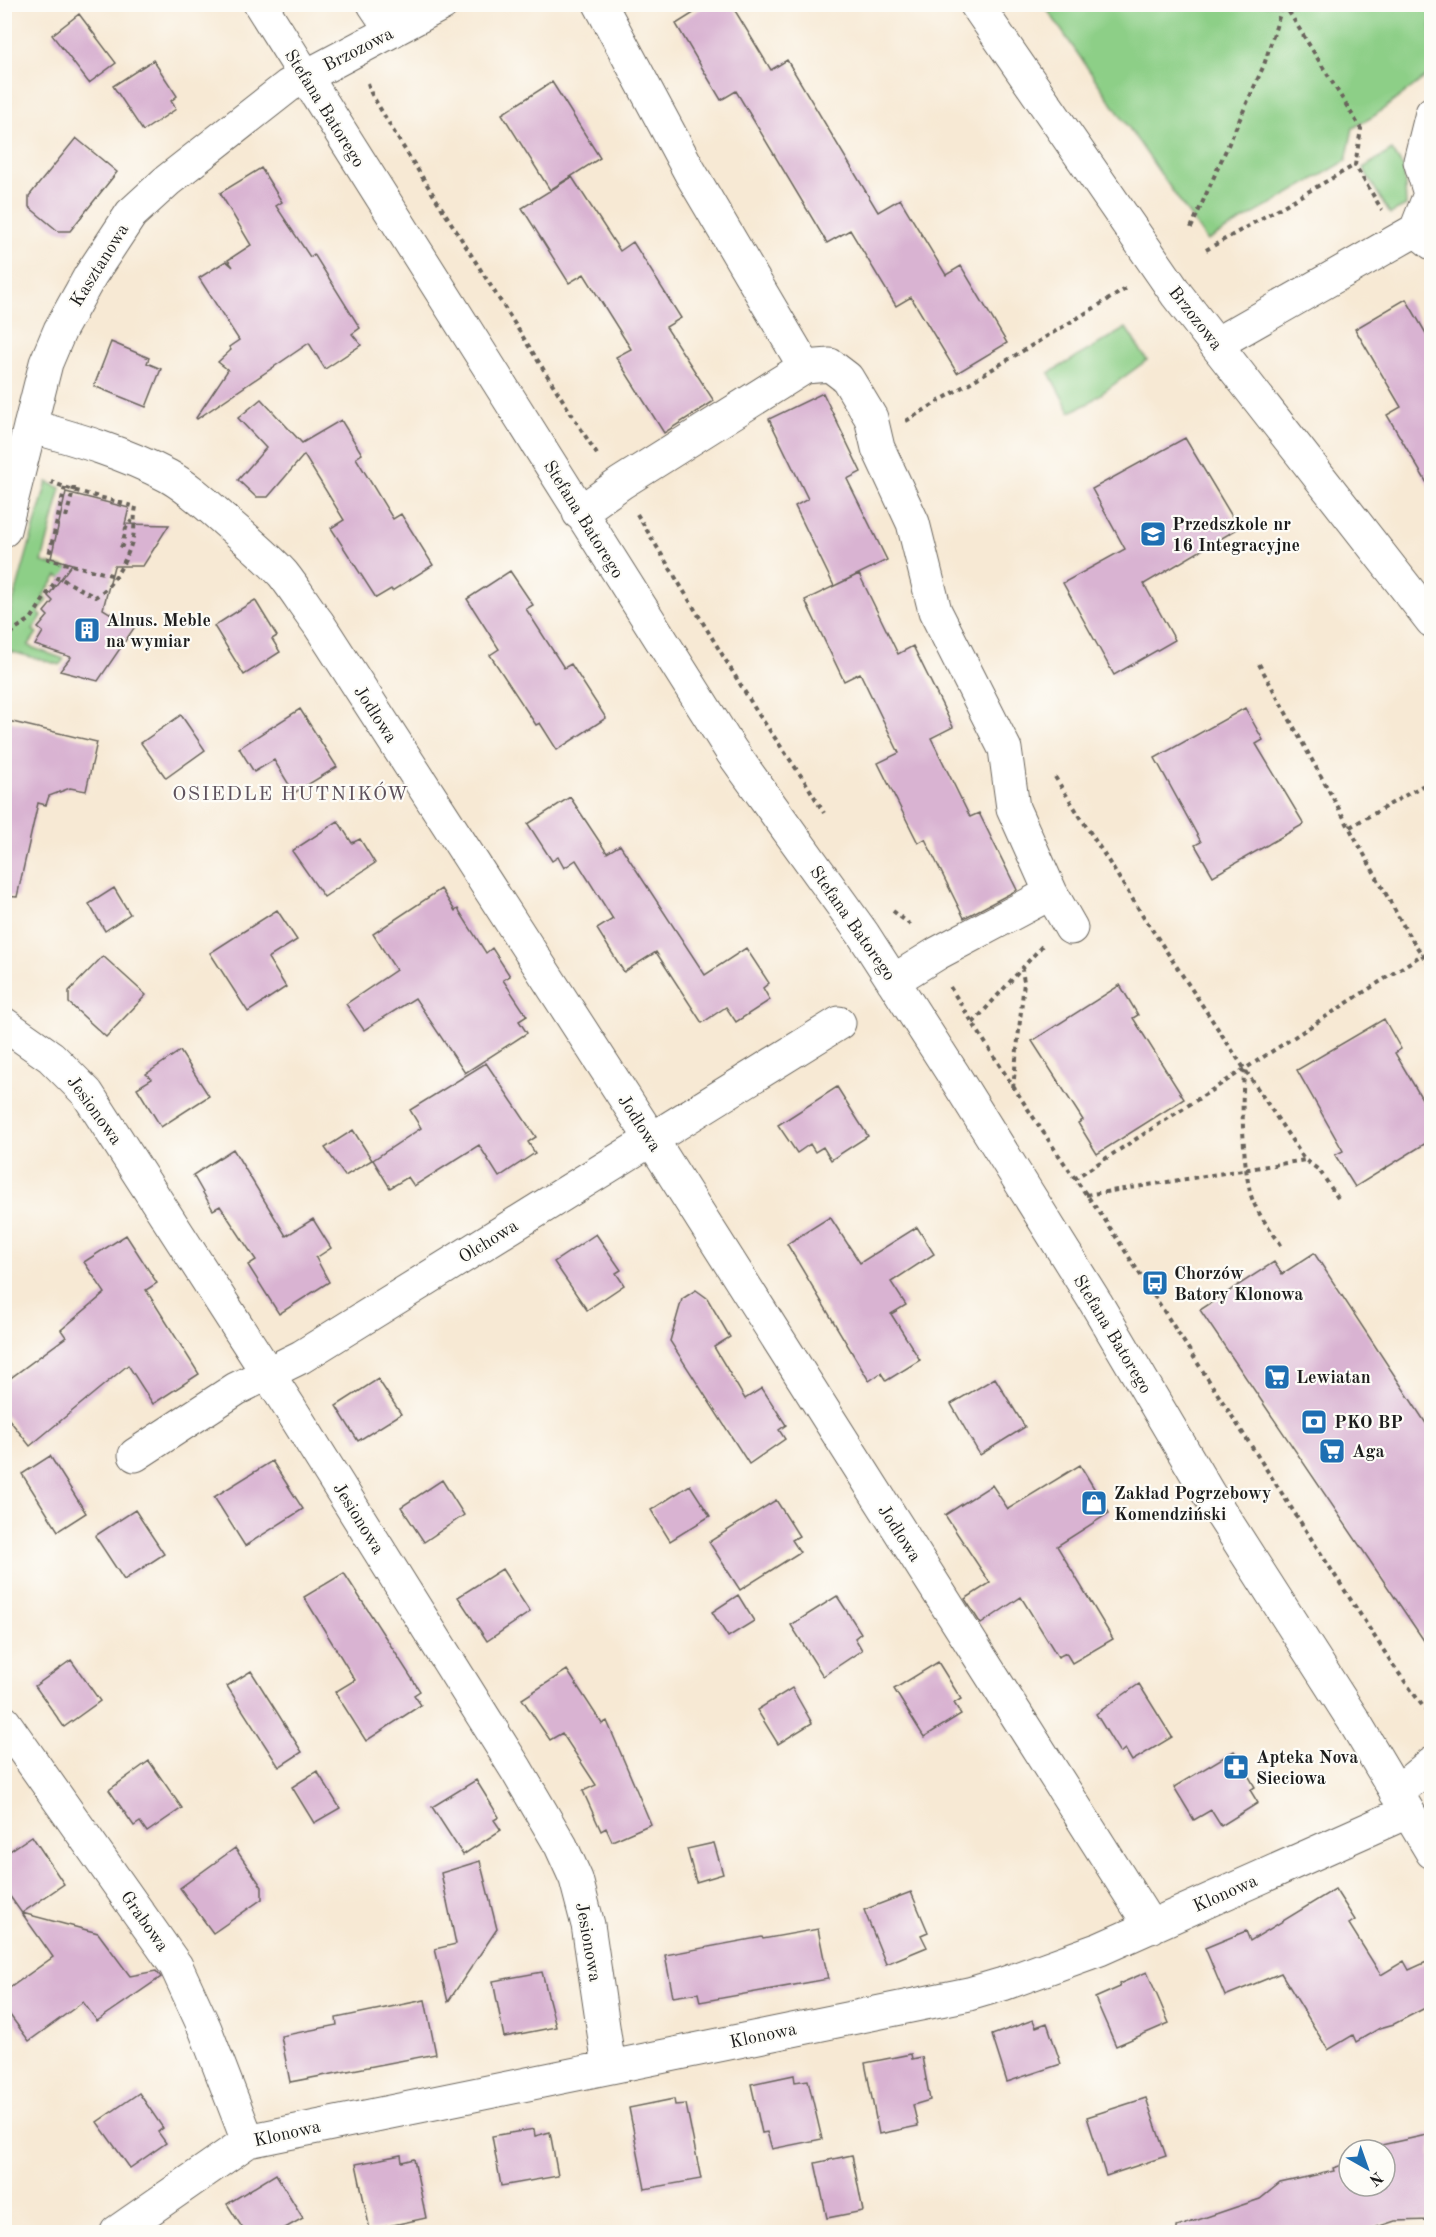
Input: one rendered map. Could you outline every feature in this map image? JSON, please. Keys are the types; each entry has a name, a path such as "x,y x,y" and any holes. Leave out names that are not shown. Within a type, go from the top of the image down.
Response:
{"street":[{"name":"Stefana Batorego","path":"260,4 579,513 732,752 850,916 893,981 1072,1265 1208,1492 1354,1721 1431,1852"},
{"path":"374,4 392,31"},
{"name":"Brzozowa","path":"305,76 442,4"},
{"path":"600,4 690,172 805,367"},
{"name":"Brzozowa","path":"976,4 1177,295 1431,621"},
{"name":"Kasztanowa","path":"4,530 46,363 60,330 90,276 131,214 167,181 251,113 305,76"},
{"path":"1216,344 1415,237 1430,194 1420,161 1431,113"},
{"path":"579,513 621,483 805,367 830,365 847,378 872,418 878,448 913,523 936,611 1005,749 1013,808 1062,913 938,953 893,981"},
{"name":"Jodłowa","path":"30,426 113,453 171,477 198,496 282,573 318,623 652,1140 672,1175 1151,1927"},
{"name":"Olchowa","path":"135,1455 236,1389 301,1357 839,1023"},
{"name":"Jesionowa","path":"4,1024 51,1057 87,1094 268,1374 516,1769 561,1846 576,1879 588,1924 609,2067"},
{"name":"Grabowa","path":"4,1722 176,1966 206,2029 248,2140"},
{"path":"1401,1803 1431,1763"},
{"name":"Klonowa","path":"117,2232 248,2140 969,1994 1047,1969 1151,1927 1401,1803"}],"path":[{"path":"1284,4 1361,129 1355,165 1415,237"},
{"path":"1191,228 1264,65 1284,4"},
{"path":"1341,4 1431,8"},
{"path":"366,80 371,93 397,137 600,460"},
{"path":"1206,250 1355,165"},
{"path":"875,438 1137,281"},
{"path":"6,642 15,629 31,619 58,577 95,597 106,592 127,554 134,531 133,520 136,507 49,481"},
{"path":"66,517 75,484"},
{"path":"65,487 48,559 115,576"},
{"path":"633,506 757,712 806,783 829,822"},
{"path":"120,545 122,546 126,528 133,520"},
{"path":"1259,664 1408,934 1431,969"},
{"path":"1055,777 1147,922 1305,1160 1319,1170 1340,1201"},
{"path":"1350,827 1422,786 1431,786"},
{"path":"887,906 921,933"},
{"path":"973,1023 1022,969 1062,913"},
{"path":"1074,1179 1423,954"},
{"path":"1013,1088 1023,982 1022,969"},
{"path":"949,984 1013,1088 1074,1179 1105,1220 1386,1655 1431,1719"},
{"path":"1245,1069 1241,1087 1247,1168 1253,1201 1281,1245"},
{"path":"1086,1195 1305,1160"}],"green space":[{"path":"1044,5 1431,5 1431,73 1374,116 1353,128 1346,161 1207,241"},
{"path":"1392,150 1404,169 1406,206 1390,214 1363,168"},
{"path":"1126,328 1147,360 1087,404 1070,412 1049,373"},
{"path":"47,482 61,488 42,562 111,579 95,598 57,576 43,596 47,600 38,613 42,616 33,630 37,633 28,646 64,659 60,665 5,650 5,631"}],"building":[{"path":"708,4 731,4 771,70 787,60 878,212 900,199 946,275 961,266 1007,343 957,373 911,297 896,306 850,230 827,243 736,91 721,100 676,24"},
{"path":"79,14 116,63 89,83 52,35"},
{"path":"153,60 177,96 171,101 176,109 143,131 113,86"},
{"path":"552,82 600,158 550,190 502,114"},
{"path":"76,138 117,172 70,231 58,231 29,207 29,196"},
{"path":"261,168 282,202 276,206 310,257 314,254 360,328 352,334 361,345 325,369 309,343 197,419 228,370 218,362 231,350 229,347 239,340 199,278 226,261 233,267 228,260 251,245 220,193"},
{"path":"572,177 620,251 633,242 681,318 666,327 714,401 664,433 616,357 631,349 584,274 569,283 522,208"},
{"path":"1406,299 1431,342 1431,490 1387,415 1401,407 1355,329"},
{"path":"111,342 149,358 147,363 161,369 146,407 94,386"},
{"path":"823,393 861,472 847,479 887,560 834,586 795,506 808,499 769,419"},
{"path":"261,399 302,443 341,420 362,454 356,458 393,519 401,514 433,565 392,591 391,589 376,598 331,528 344,520 304,455 268,497 256,497 238,480 266,448 238,418"},
{"path":"1185,438 1239,528 1144,584 1175,640 1114,675 1063,583 1125,549 1092,489"},
{"path":"66,492 129,508 125,524 169,525 143,566 114,566 103,609 134,628 98,681 60,671 71,657 35,645 43,632 38,628 48,616 44,612 53,601 48,596 72,564 51,558"},
{"path":"510,571 533,605 526,609 564,668 571,664 606,718 557,750 540,723 536,725 490,655 499,649 467,599"},
{"path":"859,574 898,654 913,646 953,727 931,738 970,817 979,813 1017,890 964,918 925,839 918,843 878,763 899,753 860,673 844,681 805,600"},
{"path":"255,600 277,636 272,639 280,652 244,675 214,626"},
{"path":"1245,708 1263,740 1256,744 1304,824 1213,876 1195,845 1201,842 1155,758"},
{"path":"300,709 337,767 294,793 274,760 254,772 239,748"},
{"path":"181,715 205,750 166,778 141,743"},
{"path":"4,720 97,742 86,791 70,788 49,796 46,805 38,803 17,897 4,896"},
{"path":"570,797 607,853 620,845 705,975 746,948 769,983 763,988 770,1000 736,1022 726,1007 702,1023 656,952 624,972 597,929 613,919 576,860 564,868 558,857 552,861 528,824"},
{"path":"338,821 352,843 360,839 375,863 324,897 292,851"},
{"path":"114,888 130,914 105,931 89,904"},
{"path":"441,889 455,911 458,909 486,953 492,948 510,976 503,980 527,1016 519,1021 527,1033 465,1073 415,998 364,1030 346,1004 396,970 373,934"},
{"path":"277,910 297,940 268,958 286,987 248,1012 210,953"},
{"path":"103,956 146,995 106,1037 69,1003 69,991"},
{"path":"1120,985 1138,1015 1133,1018 1184,1099 1097,1154 1078,1123 1083,1120 1032,1041"},
{"path":"1384,1019 1401,1049 1395,1053 1431,1114 1431,1140 1355,1187 1335,1155 1343,1151 1297,1070"},
{"path":"180,1051 209,1096 161,1127 137,1088 152,1079 146,1074"},
{"path":"486,1063 536,1137 528,1142 535,1153 499,1177 479,1145 414,1186 408,1177 390,1188 373,1160 421,1128 410,1110"},
{"path":"837,1087 868,1136 831,1160 823,1147 815,1152 810,1144 797,1153 778,1125"},
{"path":"353,1130 372,1160 345,1176 325,1148"},
{"path":"233,1149 286,1236 313,1219 331,1248 316,1258 329,1282 279,1314 248,1265 256,1260 220,1206 213,1210 193,1175"},
{"path":"830,1217 860,1263 917,1227 934,1254 891,1282 906,1305 891,1314 920,1360 886,1381 881,1373 869,1381 787,1244"},
{"path":"596,1234 621,1270 616,1273 624,1285 587,1310 554,1262"},
{"path":"126,1235 157,1283 146,1290 199,1374 153,1404 128,1365 30,1446 4,1413 4,1383 66,1337 61,1330 105,1293 84,1262"},
{"path":"1314,1253 1431,1431 1431,1651 1200,1310 1274,1262 1282,1274"},
{"path":"696,1290 707,1298 730,1337 714,1347 745,1399 762,1388 786,1425 779,1430 785,1439 749,1464 670,1341 682,1299"},
{"path":"995,1378 1025,1427 980,1455 951,1404"},
{"path":"378,1379 401,1414 358,1441 336,1406"},
{"path":"50,1456 86,1513 58,1531 22,1474"},
{"path":"272,1461 303,1509 245,1546 214,1497"},
{"path":"1080,1465 1109,1513 1057,1546 1113,1639 1072,1663 1066,1653 1058,1657 1021,1597 981,1624 965,1599 990,1583 945,1515 992,1485 1008,1509"},
{"path":"442,1480 464,1515 424,1542 401,1507"},
{"path":"690,1485 710,1516 670,1541 651,1510"},
{"path":"776,1500 799,1536 792,1540 800,1552 740,1590 709,1542"},
{"path":"135,1510 164,1554 124,1580 95,1536"},
{"path":"502,1569 530,1612 487,1641 458,1597"},
{"path":"344,1573 420,1691 414,1695 421,1705 366,1741 335,1692 355,1680 304,1597"},
{"path":"738,1595 754,1621 728,1637 712,1612"},
{"path":"837,1596 861,1633 855,1638 862,1650 823,1676 791,1625"},
{"path":"71,1660 100,1701 64,1727 35,1686"},
{"path":"938,1662 961,1699 954,1703 961,1714 924,1737 894,1689"},
{"path":"567,1670 602,1724 607,1721 651,1824 612,1841 606,1828 601,1831 583,1791 596,1785 562,1733 550,1740 522,1699"},
{"path":"251,1671 302,1752 279,1767 227,1686"},
{"path":"1139,1684 1172,1737 1132,1761 1125,1749 1120,1753 1096,1714"},
{"path":"792,1688 812,1723 778,1744 757,1710"},
{"path":"1234,1751 1255,1787 1250,1790 1258,1803 1221,1826 1211,1810 1194,1820 1174,1787"},
{"path":"149,1761 182,1808 147,1832 140,1822 134,1826 109,1790"},
{"path":"317,1771 340,1808 314,1823 292,1787"},
{"path":"476,1780 499,1817 494,1820 501,1830 463,1855 432,1807"},
{"path":"32,1836 64,1884 22,1913 98,1933 130,1976 156,1971 161,1977 97,2021 83,2002 29,2041 4,2007 4,1992 53,1957 4,1888 4,1855"},
{"path":"714,1843 723,1874 696,1882 687,1849"},
{"path":"235,1848 262,1887 262,1899 213,1933 180,1888"},
{"path":"480,1861 497,1929 448,2002 435,1949 456,1944 441,1873"},
{"path":"1335,1889 1355,1920 1349,1924 1381,1975 1404,1961 1409,1970 1431,1960 1431,2005 1394,2024 1380,2028 1356,2042 1353,2035 1328,2050 1281,1973 1225,1996 1205,1948 1246,1931 1250,1941"},
{"path":"911,1892 928,1932 921,1935 927,1947 886,1964 864,1910"},
{"path":"818,1929 828,1979 700,2002 698,1993 673,1997 665,1955"},
{"path":"542,1972 556,2027 504,2037 493,1981"},
{"path":"1147,1972 1169,2023 1116,2046 1095,1998"},
{"path":"425,2000 436,2054 290,2082 281,2036 337,2025 336,2018"},
{"path":"1033,2020 1036,2027 1047,2023 1061,2064 1007,2082 992,2035"},
{"path":"911,2054 912,2059 922,2057 930,2100 913,2105 918,2126 879,2134 865,2063"},
{"path":"794,2075 795,2082 808,2080 822,2139 772,2149 767,2132 762,2133 751,2084"},
{"path":"139,2093 163,2128 158,2132 166,2143 130,2168 97,2122"},
{"path":"1146,2098 1166,2156 1106,2176 1087,2117"},
{"path":"674,2099 675,2105 686,2104 701,2179 645,2189 629,2108"},
{"path":"534,2129 535,2136 550,2132 558,2176 501,2186 492,2136"},
{"path":"1431,2134 1431,2220 1395,2221 1362,2232 1177,2232 1177,2227 1260,2199 1280,2183 1334,2171 1333,2168 1337,2167 1337,2198 1397,2198 1397,2142"},
{"path":"401,2155 402,2162 414,2159 426,2218 370,2230 356,2164"},
{"path":"852,2155 863,2211 827,2218 815,2163"},
{"path":"276,2174 303,2218 278,2232 245,2232 227,2204"}],"place":[{"name":"Przedszkole nr 16 Integracyjne","path":"1153,534"},
{"name":"Alnus. Meble na wymiar","path":"87,630"},
{"name":"Chorzów Batory Klonowa","path":"1155,1283"},
{"name":"Lewiatan","path":"1277,1377"},
{"name":"PKO BP","path":"1314,1422"},
{"name":"Aga","path":"1332,1451"},
{"name":"Zakład Pogrzebowy Komendziński","path":"1094,1503"},
{"name":"Apteka Nova Sieciowa","path":"1236,1767"}],"district":[{"name":"OSIEDLE HUTNIKÓW","path":"291,793"}]}
